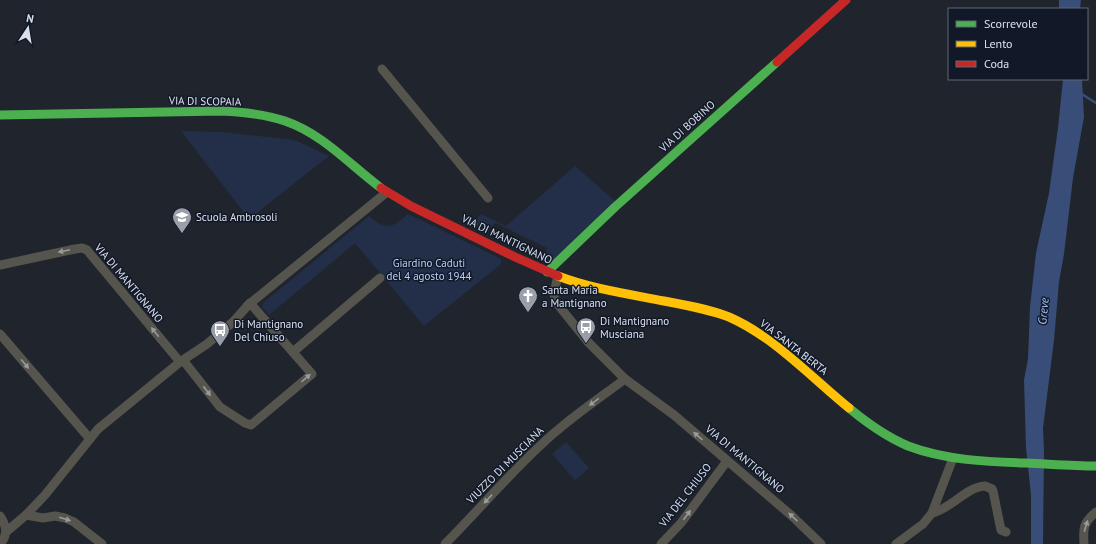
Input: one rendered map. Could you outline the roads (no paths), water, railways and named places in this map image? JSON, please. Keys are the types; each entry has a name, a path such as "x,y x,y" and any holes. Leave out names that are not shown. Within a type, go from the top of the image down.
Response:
{"street":[{"name":"VIA DI BOBINO","path":"547,272 615,207 846,0"},
{"path":"382,69 488,198"},
{"name":"VIA DI SCOPAIA","path":"0,115 194,112 238,112 262,115 286,122 312,134 334,148 387,192"},
{"name":"VIA DI MANTIGNANO","path":"387,192 489,245 558,276 554,292 554,298 557,305 588,342 625,379 674,415 792,516 821,544"},
{"path":"6,532 26,515 45,495 98,429 182,361 207,344 233,322 250,303 387,192"},
{"name":"VIA DI MANTIGNANO","path":"0,265 75,249 82,248 87,250 220,407 245,424 251,426 312,374 250,303"},
{"name":"VIA SANTA BERTA","path":"558,276 601,289 700,308 730,318 749,327 884,434 911,447 953,458 999,462 1096,466"},
{"path":"293,352 380,278"},
{"path":"0,334 90,439"},
{"name":"VIUZZO DI MUSCIANA","path":"445,544 522,462 544,441 625,379"},
{"path":"896,544 923,524 932,513 953,458"},
{"name":"VIA DEL CHIUSO","path":"661,544 681,523 728,461"},
{"path":"932,513 943,510 977,487 988,487 994,491 1001,530 1006,532"},
{"path":"1084,544 1085,523 1096,512"},
{"path":"26,515 43,518 55,516 65,518 74,522 102,544"},
{"path":"0,516 4,522 6,532 5,537 0,544"}],"water":[{"path":"1059,0 1081,0 1080,8 1059,8"},
{"name":"Greve","path":"1063,80 1082,80 1084,117 1073,178 1064,254 1059,282 1054,340 1043,428 1043,544 1031,544 1031,495 1026,448 1024,380 1028,359 1030,307 1036,253 1049,193"}],"waterway":[{"path":"1080,93 1096,103"}],"place":[{"name":"Scuola Ambrosoli","path":"182,234"},
{"name":"Santa Maria a Mantignano","path":"528,313"},
{"name":"Di Mantignano Musciana","path":"586,344"},
{"name":"Di Mantignano Del Chiuso","path":"220,347"}],"park label":[{"name":"Giardino Caduti del 4 agosto 1944","path":"429,269"}]}
